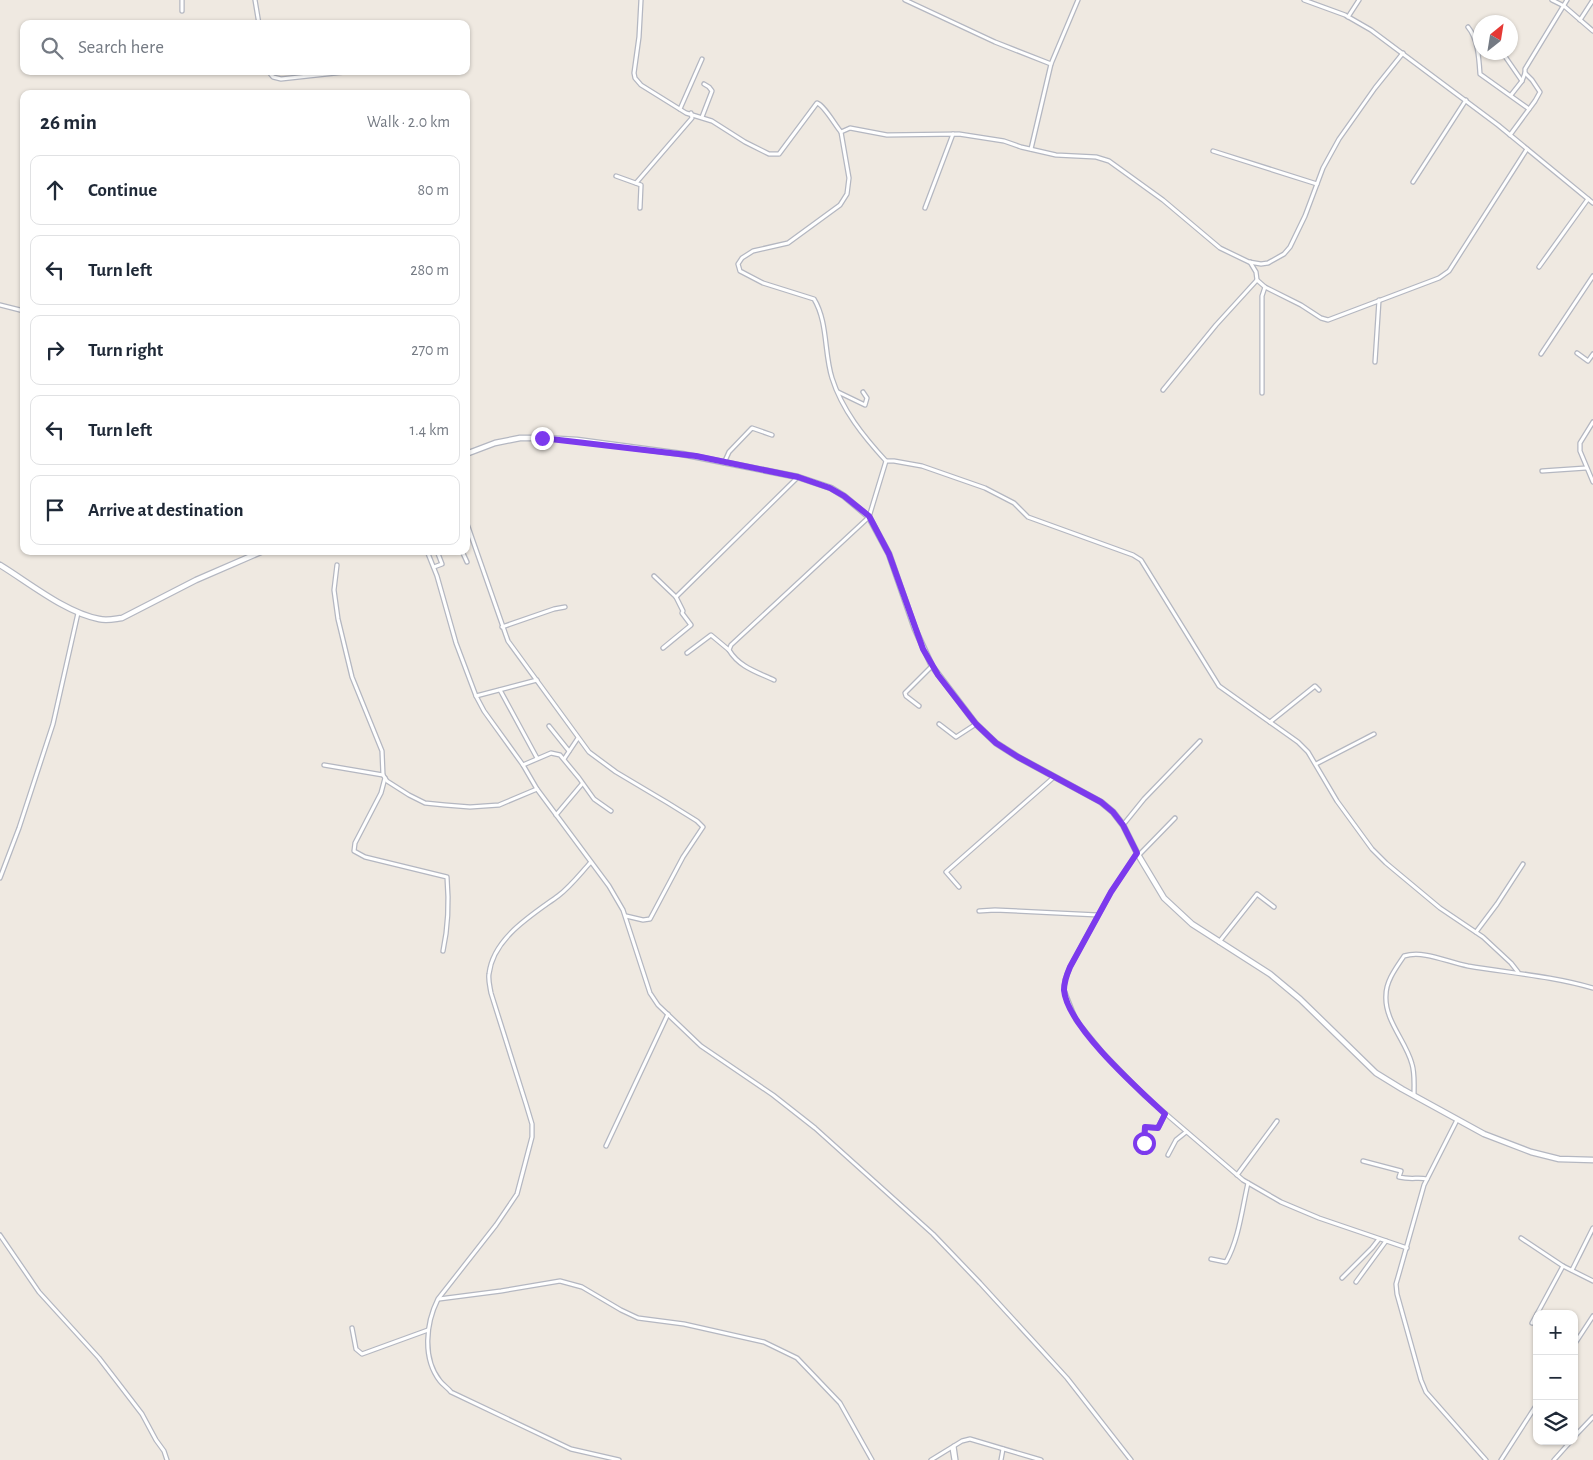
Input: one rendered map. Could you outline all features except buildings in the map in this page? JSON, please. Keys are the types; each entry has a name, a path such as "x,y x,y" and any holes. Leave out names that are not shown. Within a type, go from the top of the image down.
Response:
{"street":[{"path":"182,0 182,11"},
{"path":"255,0 258,20"},
{"path":"641,0 639,37 634,73 635,78 641,85 680,109 712,121 769,154 780,154 817,103 823,106 841,132 849,178 847,194 840,205 788,243 753,251 742,258 738,264 740,271 763,283 814,299 820,313 832,378 837,392 858,428 886,461 922,466 985,488 1014,503 1028,517 1133,555 1141,560 1219,686 1298,742 1316,764 1337,801 1372,849 1386,864 1440,908 1499,950 1518,972"},
{"path":"905,0 995,42 1051,64"},
{"path":"1031,149 1051,64 1078,0"},
{"path":"1304,0 1348,17 1403,53 1510,134 1593,203"},
{"path":"1348,17 1359,0"},
{"path":"1552,0 1564,6 1593,31"},
{"path":"1511,96 1522,81 1528,64 1567,0"},
{"path":"1580,20 1593,0"},
{"path":"1468,27 1473,36"},
{"path":"841,132 850,128 887,135 953,134 1004,141 1056,155 1096,158 1109,161 1164,200 1220,248 1250,262 1261,264 1268,263 1284,254 1290,246 1305,216 1329,155 1375,88 1403,53"},
{"path":"680,109 702,59"},
{"path":"1479,60 1480,74 1529,109"},
{"path":"1508,60 1522,81"},
{"path":"1510,134 1540,92 1525,73"},
{"path":"272,75 281,79 318,75"},
{"path":"702,117 712,91 704,84"},
{"path":"1413,182 1466,100"},
{"path":"636,183 692,118 691,114"},
{"path":"925,208 953,134"},
{"path":"1250,262 1256,272 1257,280 1265,287 1328,320 1447,274 1527,149"},
{"path":"1213,151 1317,184"},
{"path":"616,176 641,185 640,208"},
{"path":"1539,267 1588,199"},
{"path":"1541,354 1593,276"},
{"path":"1163,390 1257,280"},
{"path":"1262,393 1262,296 1265,287"},
{"path":"1375,362 1379,300"},
{"path":"0,305 20,310"},
{"path":"1577,353 1588,360 1593,354"},
{"path":"837,392 865,405 867,398 863,392"},
{"path":"1593,422 1580,443 1580,452 1593,482"},
{"path":"724,463 729,452 752,428 772,435"},
{"path":"470,452 495,443 520,438 542,438 682,454 798,477 830,488 844,496 869,516 889,554 915,630 932,666 976,724 996,743 1101,802 1113,812 1123,825 1164,898 1192,924 1270,974 1300,999 1376,1072 1414,1095 1484,1134 1531,1152 1559,1159 1593,1160"},
{"path":"729,650 731,645 869,516 886,461"},
{"path":"1542,471 1586,468"},
{"path":"676,597 798,477"},
{"path":"470,533 508,641 589,752 601,762 697,820 703,827 683,857 650,919 644,920 626,916"},
{"path":"0,565 66,607 98,619 110,620 122,618 196,580 254,555"},
{"path":"429,555 456,643 476,696 484,711 523,765 537,789 590,863 609,886 626,916 650,993 658,1005 701,1046 799,1115 933,1234 1054,1363 1131,1460"},
{"path":"434,568 442,564 439,555"},
{"path":"464,555 467,562"},
{"path":"337,565 334,590 338,619 352,677 382,751 384,777 381,793 355,843 354,851 365,857 447,877 446,935 442,951"},
{"path":"654,576 676,597 683,611 682,613 691,625 663,648"},
{"path":"502,627 554,609 565,608"},
{"path":"0,878 20,828 53,724 78,612"},
{"path":"687,653 711,635 729,650 742,665 774,680"},
{"path":"919,706 906,696 905,693 932,666"},
{"path":"476,696 537,680"},
{"path":"1270,722 1315,686 1319,690"},
{"path":"500,690 537,758"},
{"path":"939,724 956,737 976,724"},
{"path":"549,726 569,751"},
{"path":"1316,764 1374,734"},
{"path":"564,759 578,738"},
{"path":"1123,825 1144,799 1200,741"},
{"path":"523,765 537,758 556,753 564,759 594,799 611,811"},
{"path":"324,765 384,777 409,796 425,803 470,807 500,805 537,789"},
{"path":"959,886 946,872 1054,776"},
{"path":"556,815 582,784"},
{"path":"1175,818 1138,854 1111,892 1070,967 1065,980 1064,990 1076,1020 1103,1053 1165,1114 1248,1183 1281,1202 1319,1218 1407,1248"},
{"path":"590,863 559,895 533,912 500,946 492,959 488,976 491,993 532,1124 532,1137 517,1194 496,1226 480,1243 438,1299 432,1311 427,1342 435,1374 440,1382 451,1392 571,1449 619,1460"},
{"path":"1476,932 1523,864"},
{"path":"1219,942 1257,894 1274,907"},
{"path":"980,910 1098,915"},
{"path":"1414,1095 1415,1075 1412,1062 1387,1008 1386,994 1390,979 1404,956 1411,954 1424,955 1465,965 1518,972 1593,988"},
{"path":"606,1146 668,1014"},
{"path":"1142,1142 1144,1143 1145,1127 1158,1128 1165,1114"},
{"path":"1237,1175 1277,1120"},
{"path":"1457,1120 1427,1179 1396,1284 1396,1294 1426,1392 1486,1460"},
{"path":"1168,1155 1176,1140 1186,1132"},
{"path":"1363,1161 1401,1171 1400,1177 1408,1180 1427,1179"},
{"path":"1211,1259 1226,1262 1230,1256 1248,1183"},
{"path":"1572,1270 1593,1227"},
{"path":"0,1235 39,1292 99,1358 142,1414 164,1451 167,1460"},
{"path":"1521,1238 1563,1266 1593,1281"},
{"path":"1342,1278 1379,1239"},
{"path":"1356,1282 1386,1241"},
{"path":"1539,1310 1563,1266"},
{"path":"438,1299 560,1282 582,1287 638,1318 684,1324 764,1342 797,1358 840,1403 872,1460"},
{"path":"1578,1339 1593,1316"},
{"path":"352,1328 356,1349 362,1354 428,1330"},
{"path":"1501,1460 1533,1410"},
{"path":"1578,1433 1593,1417"},
{"path":"931,1460 962,1441 970,1440 1041,1460"},
{"path":"1554,1460 1567,1445"},
{"path":"953,1447 955,1460"},
{"path":"1002,1449 1002,1460"}],"route":[{"path":"542,438 577,440 682,454 798,477 830,488 844,496 869,516 889,554 923,649 938,675 976,724 996,743 1018,757 1101,802 1113,812 1123,825 1137,853 1111,892 1070,967 1065,980 1064,990 1076,1020 1103,1053 1165,1114 1158,1128 1145,1127 1144,1143"}]}
